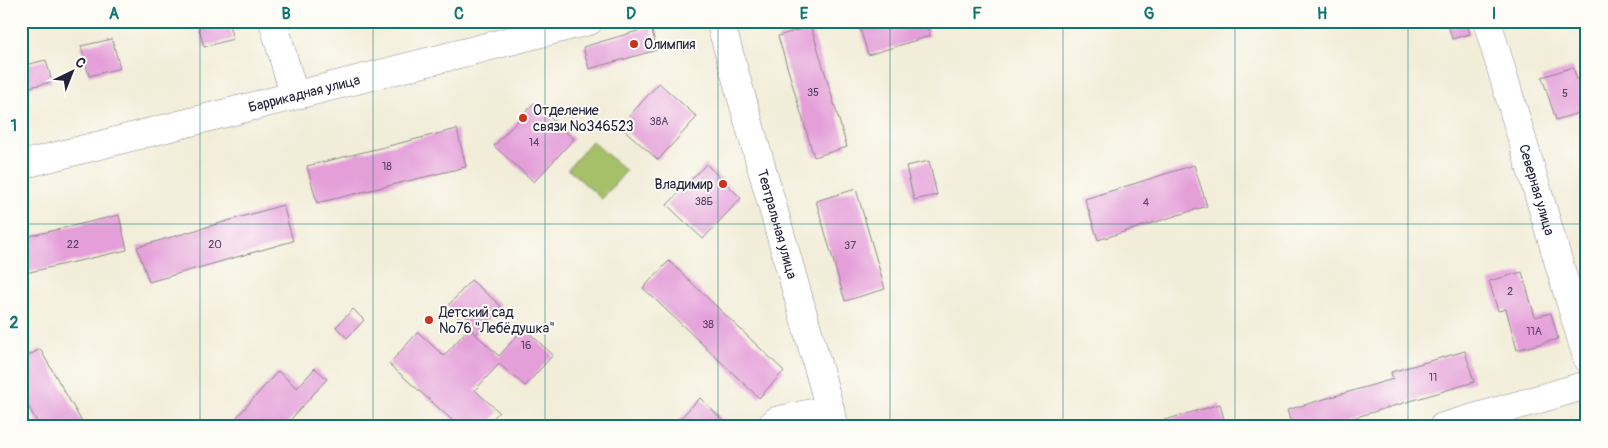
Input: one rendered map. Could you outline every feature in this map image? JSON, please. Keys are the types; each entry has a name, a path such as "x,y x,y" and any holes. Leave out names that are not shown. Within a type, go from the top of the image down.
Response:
{"main road":[{"path":"273,21 294,96"},
{"name":"Баррикадная улица","path":"21,165 589,21"},
{"name":"Театральная улица","path":"720,21 832,418"},
{"name":"Северная улица","path":"1487,21 1587,358"},
{"path":"1443,427 1587,385"},
{"path":"770,427 776,421 832,418"}],"green space":[{"path":"592,141 626,171 602,199 568,169"}],"building":[{"path":"197,21 228,21 233,39 204,47"},
{"path":"858,21 925,21 930,36 868,55"},
{"path":"1447,21 1466,21 1470,34 1452,39"},
{"path":"811,26 847,147 814,157 778,36"},
{"name":"Олимпия","path":"651,27 657,50 589,69 583,47"},
{"path":"112,39 120,68 89,76 81,46"},
{"path":"46,60 52,82 21,89 21,66"},
{"path":"1573,67 1587,110 1556,120 1542,77"},
{"path":"659,83 697,117 658,160 620,126"},
{"path":"534,103 574,139 534,182 494,146"},
{"path":"457,129 466,167 317,203 307,166"},
{"path":"929,161 937,195 914,200 906,166"},
{"path":"706,164 741,198 703,239 667,205"},
{"path":"1194,165 1207,206 1098,240 1085,199"},
{"path":"856,189 885,289 845,301 816,201"},
{"path":"283,205 293,241 149,282 137,247"},
{"path":"119,215 127,250 21,274 21,238"},
{"path":"669,261 784,371 759,398 643,288"},
{"path":"1522,272 1535,317 1551,313 1558,339 1517,350 1506,309 1498,311 1489,281"},
{"path":"471,280 501,306 476,334 447,307"},
{"path":"353,309 364,320 347,338 336,327"},
{"path":"469,328 499,356 524,328 553,355 525,386 499,364 475,390 499,412 485,427 460,427 389,364 418,332 444,356"},
{"path":"40,349 85,427 40,427 21,394 21,360"},
{"path":"1465,351 1474,382 1323,427 1292,427 1287,410 1393,379 1391,372"},
{"path":"315,368 327,379 284,427 228,427 278,371 297,388"},
{"path":"700,398 730,427 672,427"},
{"path":"1220,404 1226,427 1158,427 1158,422"}],"place":[{"name":"Олимпия","path":"634,44"},
{"name":"Отделение связи №346523","path":"523,118"},
{"name":"Владимир","path":"723,184"},
{"name":"Детский сад №76 \"Лебёдушка\"","path":"429,320"}]}
